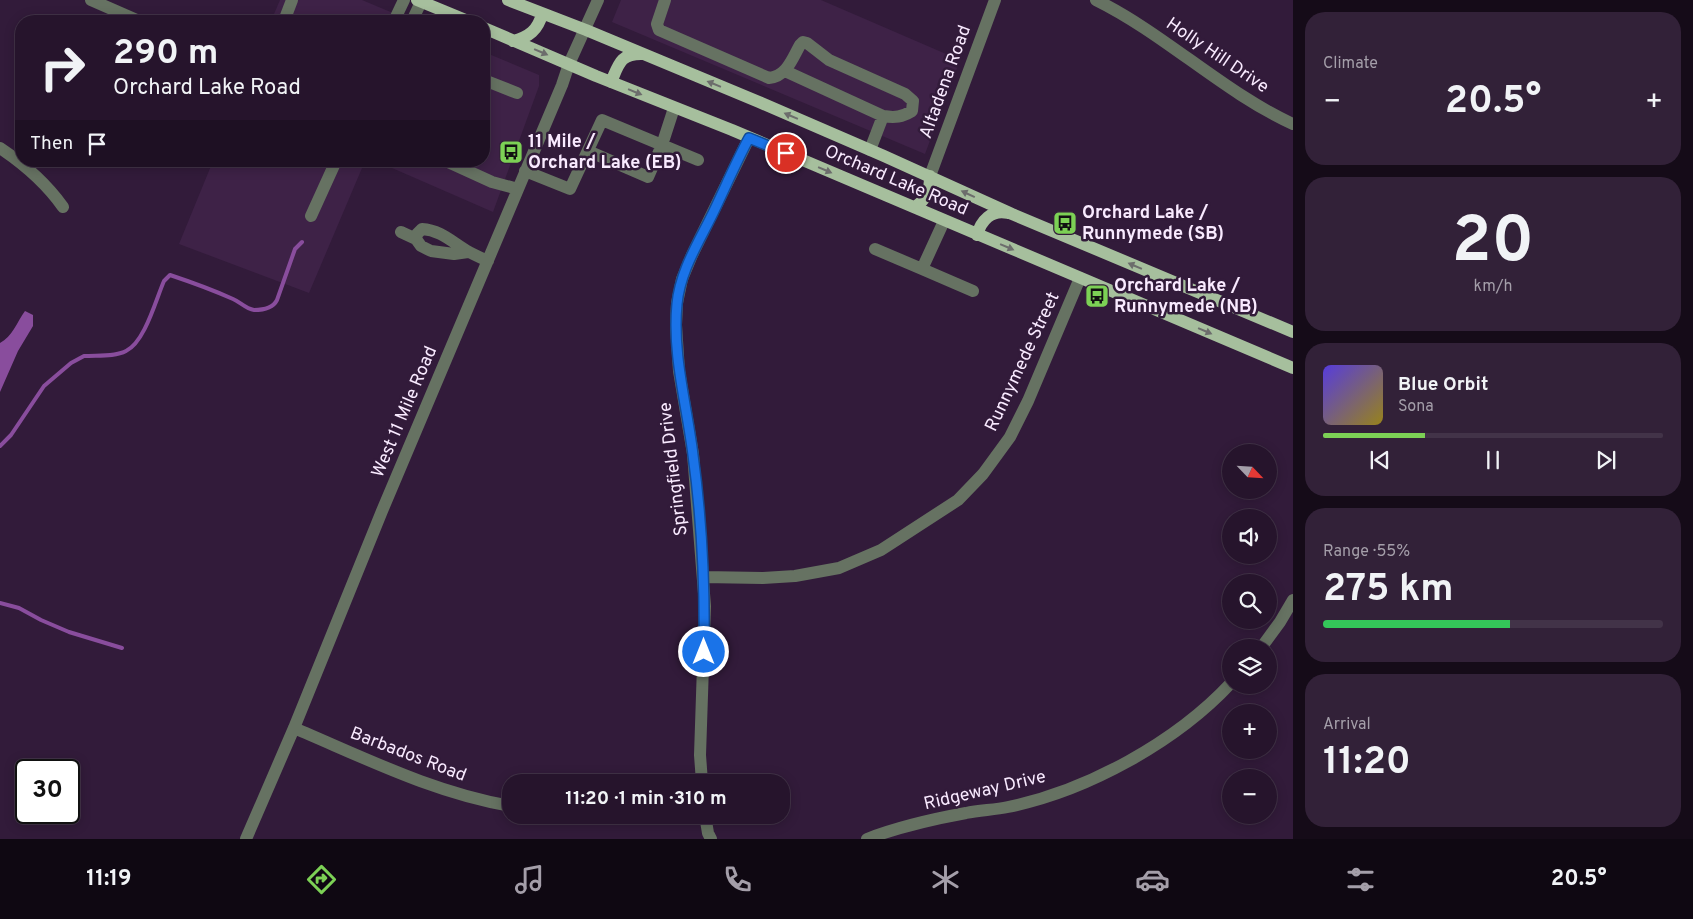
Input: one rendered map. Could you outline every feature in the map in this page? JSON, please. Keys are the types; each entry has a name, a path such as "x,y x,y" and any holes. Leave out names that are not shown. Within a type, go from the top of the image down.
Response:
{"main road":[{"name":"Orchard Lake Road","path":"508,0 586,30 870,150 1012,214 1293,332"},
{"path":"419,1 453,15"},
{"path":"513,41 525,38 534,32 540,23 542,14"},
{"name":"Orchard Lake Road","path":"490,31 914,207 1293,368"},
{"path":"611,82 620,62 626,56 642,54"},
{"path":"914,207 925,199 928,194 930,176"},
{"path":"977,235 985,218 994,213 1012,214"}],"street":[{"path":"90,0 125,15"},
{"path":"286,15 292,0"},
{"path":"397,15 404,0"},
{"name":"West 11 Mile Road","path":"246,839 294,728 382,511 569,64 598,0"},
{"path":"665,0 658,24 659,30 769,78 777,77 785,71 800,45 803,42 807,43 829,60 905,94 913,101 912,110 904,116 894,118 883,116 785,71"},
{"name":"Altadena Road","path":"930,176 995,0"},
{"name":"Holly Hill Drive","path":"1096,0 1141,26 1264,109 1293,124"},
{"path":"414,15 419,1"},
{"path":"490,82 517,93"},
{"path":"588,151 648,177 662,145 674,108"},
{"path":"870,150 883,116"},
{"path":"525,171 570,190 602,120 698,160"},
{"name":"Springfield Drive","path":"699,774 705,625 703,577 693,454 679,371 677,303 682,279 692,255 749,138"},
{"path":"0,148 15,158"},
{"path":"26,167 54,194 62,207"},
{"path":"310,216 333,167"},
{"path":"459,167 492,182 518,189"},
{"path":"922,269 944,221"},
{"path":"416,239 417,234 422,229 439,233 468,252 488,261"},
{"path":"401,232 416,239 421,246 431,251 454,254 468,252"},
{"path":"875,250 974,291"},
{"name":"Runnymede Street","path":"703,577 771,578 840,568 881,550 958,500 983,474 1010,437 1028,402 1080,278"},
{"path":"1268,639 1293,600"},
{"name":"Ridgeway Drive","path":"867,839 888,831 966,813 1008,807 1043,798 1084,782 1154,746 1187,724 1222,691"},
{"name":"Barbados Road","path":"294,728 439,789 485,802 502,805"},
{"path":"707,824 710,839"}],"shaded area":[{"path":"280,0 362,0 398,15 274,15"},
{"path":"621,0 821,0 960,60 925,154 612,22"},
{"path":"490,55 539,75 539,86 493,212 390,167 490,167"},
{"path":"211,167 362,167 309,293 179,244"},
{"path":"25,311 33,315 33,326 18,351 0,392 0,343 11,333"}],"waterway":[{"path":"0,446 11,435 44,386 71,363 84,356 122,353 133,346 144,330 164,281 170,275 236,300 251,309 264,309 273,305 277,300 295,249 302,242"},
{"path":"0,603 19,608 69,632 122,648"}],"place":[{"name":"11 Mile / Orchard Lake (EB)","path":"511,152"},
{"name":"Orchard Lake / Runnymede (SB)","path":"1065,223"},
{"name":"Orchard Lake / Runnymede (NB)","path":"1097,296"}],"route":[{"path":"704,652 705,606 700,534 693,454 679,371 676,325 677,303 682,279 692,255 749,138 786,153"}]}
